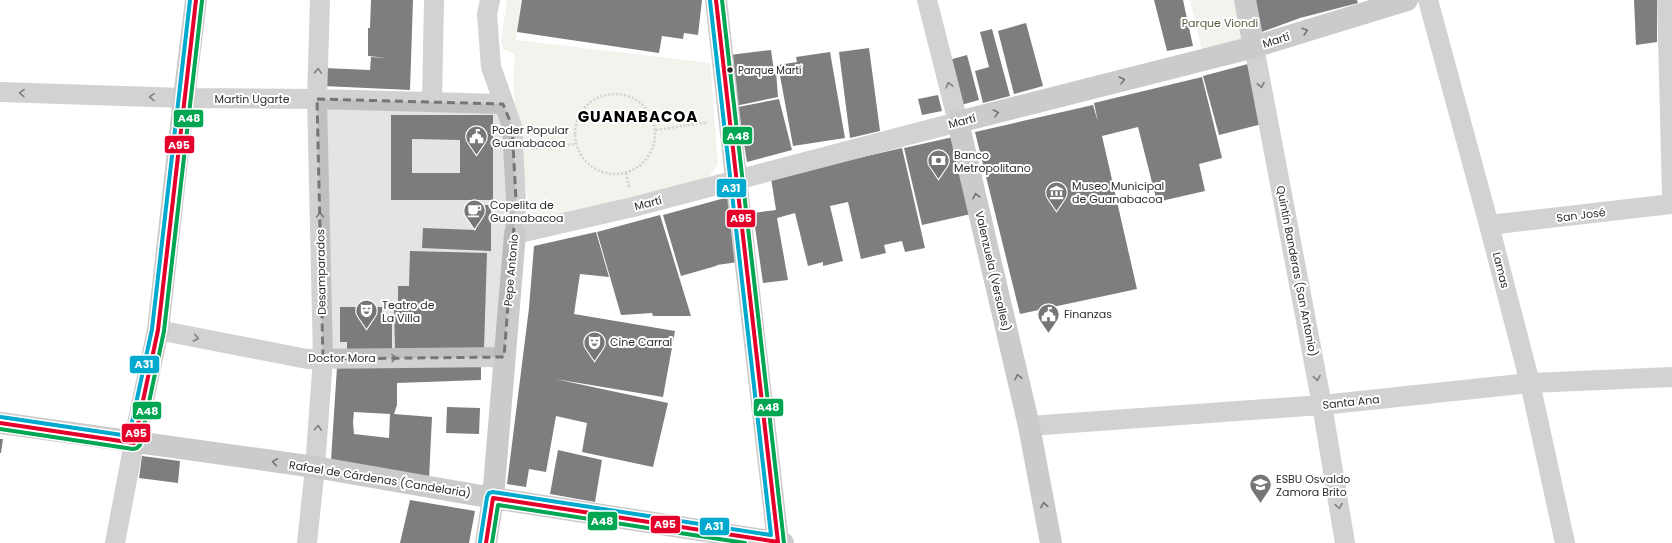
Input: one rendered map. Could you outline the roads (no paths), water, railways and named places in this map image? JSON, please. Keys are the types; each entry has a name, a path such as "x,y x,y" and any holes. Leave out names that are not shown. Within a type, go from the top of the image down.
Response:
{"main road":[{"path":"134,442 158,330 196,0"},
{"path":"716,0 728,119 737,180 780,543"},
{"name":"Quintín Banderas (San Antonio)","path":"1245,0 1254,47"},
{"name":"Martí","path":"958,122 1254,47 1407,0"},
{"name":"Valenzuela (Versalles)","path":"958,122 1029,426 1051,543"},
{"name":"Pepe Antonio","path":"486,543 493,498 515,234"},
{"name":"Rafael de Cárdenas (Candelaria)","path":"0,423 315,467 493,498 780,543"}],"street":[{"name":"Desamparados","path":"306,543 315,467 323,359 317,99 320,0"},
{"path":"432,101 434,0"},
{"name":"Pepe Antonio","path":"490,0 487,14 491,67 512,126 516,200 515,234"},
{"name":"Valenzuela (Versalles)","path":"927,0 958,122"},
{"name":"Lamas","path":"1428,0 1490,225 1530,383 1565,543"},
{"path":"1667,0 1672,194"},
{"name":"Quintín Banderas (San Antonio)","path":"1254,47 1322,405 1345,543"},
{"name":"Martín Ugarte","path":"0,92 184,98 432,101 503,104"},
{"name":"Martí","path":"515,234 633,207 958,122"},
{"name":"San José","path":"1490,225 1672,204"},
{"name":"Doctor Mora","path":"158,330 307,359 504,357"},
{"name":"Santa Ana","path":"1029,426 1322,405 1530,383 1672,377"},
{"path":"115,543 134,442"}],"place":[{"name":"Parque Martí","path":"730,70"},
{"name":"Poder Popular Guanabacoa","path":"476,156"},
{"name":"Banco Metropolitano","path":"938,180"},
{"name":"Museo Municipal de Guanabacoa","path":"1057,212"},
{"name":"Copelita de Guanabacoa","path":"474,230"},
{"name":"Teatro de La Villa","path":"366,330"},
{"name":"Finanzas","path":"1049,334"},
{"name":"Cine Carral","path":"595,362"},
{"name":"ESBU Osvaldo Zamora Brito","path":"1261,504"}],"district":[{"name":"GUANABACOA","path":"638,116"}],"park label":[{"name":"Parque Viondi","path":"1220,23"}]}
